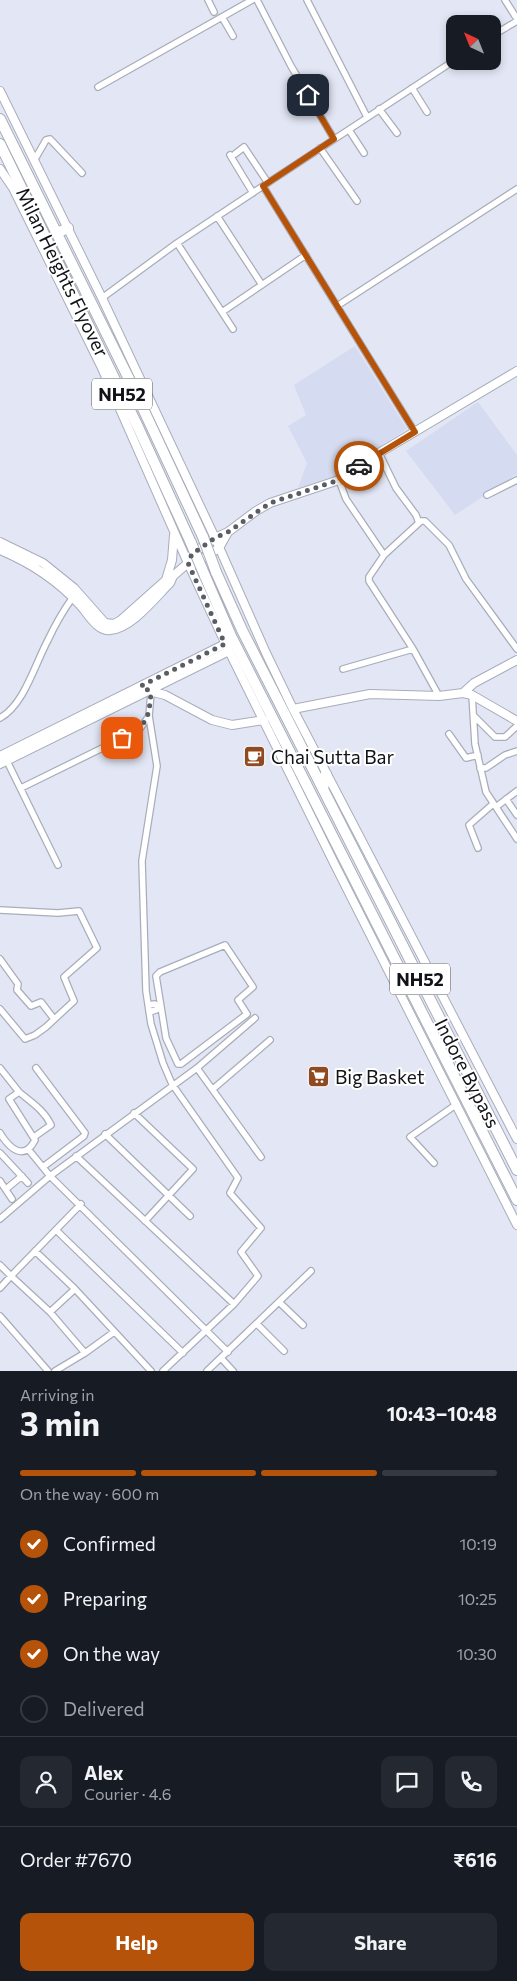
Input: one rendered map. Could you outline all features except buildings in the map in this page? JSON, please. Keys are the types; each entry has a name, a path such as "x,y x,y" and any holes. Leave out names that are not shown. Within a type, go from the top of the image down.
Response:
{"highway":[{"name":"NH52","path":"0,119 57,233"},
{"name":"Milan Heights Flyover","path":"0,144 8,159 21,196 50,247 138,427 231,636 280,731 305,792 324,818"},
{"path":"57,233 68,228"},
{"name":"Milan Heights Flyover","path":"57,233 132,385 242,630 323,789"},
{"path":"323,789 326,774"},
{"name":"Indore Bypass","path":"323,789 517,1170"},
{"name":"Indore Bypass","path":"324,818 517,1200"}],"street":[{"path":"208,0 214,12"},
{"path":"98,87 252,0"},
{"path":"257,0 291,66 334,139"},
{"path":"307,0 367,117"},
{"path":"501,29 516,17 505,0"},
{"path":"222,17 233,36"},
{"path":"102,298 217,216 446,66"},
{"path":"412,88 427,112"},
{"path":"0,91 102,298 293,709 517,1139"},
{"path":"379,109 397,133"},
{"path":"348,130 364,153"},
{"path":"35,159 46,140 50,140 82,173"},
{"path":"253,192 232,154 244,148 306,255 415,432"},
{"path":"320,148 357,201"},
{"path":"0,169 21,196 101,366 225,644 264,720 305,792 456,1104 517,1224"},
{"path":"337,306 517,189"},
{"path":"217,216 262,285"},
{"path":"177,243 233,329"},
{"path":"222,312 306,255"},
{"path":"0,542 43,563 74,588 105,623 114,624 122,620 188,563 192,554 270,503 339,480 465,400 517,371"},
{"path":"379,453 396,488 419,523"},
{"path":"339,480 346,500 384,555"},
{"path":"487,495 517,480"},
{"path":"439,696 413,649 369,582 384,555 419,523 424,520 449,545 466,579 517,649"},
{"path":"0,550 44,572 73,597 101,629 109,631 123,627 137,616 170,583 174,530"},
{"path":"188,563 194,564 219,548 228,532"},
{"path":"0,718 7,714 20,698 48,640 73,597"},
{"path":"146,690 225,644"},
{"path":"343,668 413,649"},
{"path":"58,865 21,788 3,758 229,652"},
{"path":"463,693 474,683 517,660"},
{"path":"146,690 157,766 142,861 146,991 149,1012 163,1063 172,1084 238,1178 230,1193 261,1228 241,1252 258,1276 234,1304 163,1371"},
{"path":"146,690 165,695 212,720 232,725 264,720"},
{"path":"293,709 370,694 439,696 463,693 472,695 517,721"},
{"path":"472,695 478,755 486,792 517,839"},
{"path":"21,788 139,730 149,716"},
{"path":"474,716 496,737 506,737 517,726"},
{"path":"449,734 466,758 478,755"},
{"path":"480,768 486,768 505,755 517,750"},
{"path":"478,848 469,825 494,805 517,791"},
{"path":"506,799 517,815"},
{"path":"0,910 58,914 79,911 96,948 64,976 74,1002 35,1035 25,1039 0,1009"},
{"path":"223,945 227,946 253,987 238,1000 247,1012 247,1015 181,1064 177,1063 165,1033 160,1007 155,979 158,974 223,945"},
{"path":"0,959 18,984 17,990 28,1004 31,1006 41,1002 54,1019"},
{"path":"148,1005 155,1004 160,1007"},
{"path":"149,1012 160,1007"},
{"path":"0,1219 76,1156 172,1084 197,1068 255,1018"},
{"path":"155,1037 165,1033"},
{"path":"213,1089 270,1040"},
{"path":"0,1068 19,1092 41,1110 51,1125 34,1137"},
{"path":"36,1068 84,1133 84,1136 43,1167"},
{"path":"197,1068 261,1157"},
{"path":"0,1133 9,1146 18,1152 23,1152 34,1143 34,1137 9,1099 19,1092"},
{"path":"434,1163 410,1137 456,1104"},
{"path":"134,1113 193,1169 145,1221"},
{"path":"105,1134 170,1194 190,1216"},
{"path":"28,1149 50,1176 81,1204 228,1352"},
{"path":"0,1153 28,1183"},
{"path":"76,1156 234,1304"},
{"path":"0,1163 6,1159"},
{"path":"6,1189 22,1176"},
{"path":"0,1181 12,1199"},
{"path":"0,1288 81,1204"},
{"path":"56,1230 183,1353"},
{"path":"35,1251 75,1289 151,1371"},
{"path":"0,1264 50,1312 85,1353"},
{"path":"207,1371 311,1271"},
{"path":"50,1312 75,1289"},
{"path":"279,1302 303,1325"},
{"path":"0,1316 48,1371"},
{"path":"257,1324 284,1351"},
{"path":"55,1371 85,1353 114,1332"},
{"path":"221,1358 233,1371"}],"shaded area":[{"path":"355,346 407,429 335,476 298,488 307,463 288,426 306,415 294,385"},
{"path":"478,402 517,455 517,474 455,515 406,451"}],"way so far":[{"path":"122,738 139,730 149,716 151,692 146,691 141,686 225,644 188,563 192,554 270,503 339,480 359,466"}],"place":[{"name":"Chai Sutta Bar","path":"255,756"},
{"name":"Big Basket","path":"319,1076"}],"route":[{"path":"308,95 334,139 263,186 415,432 359,466"}]}
